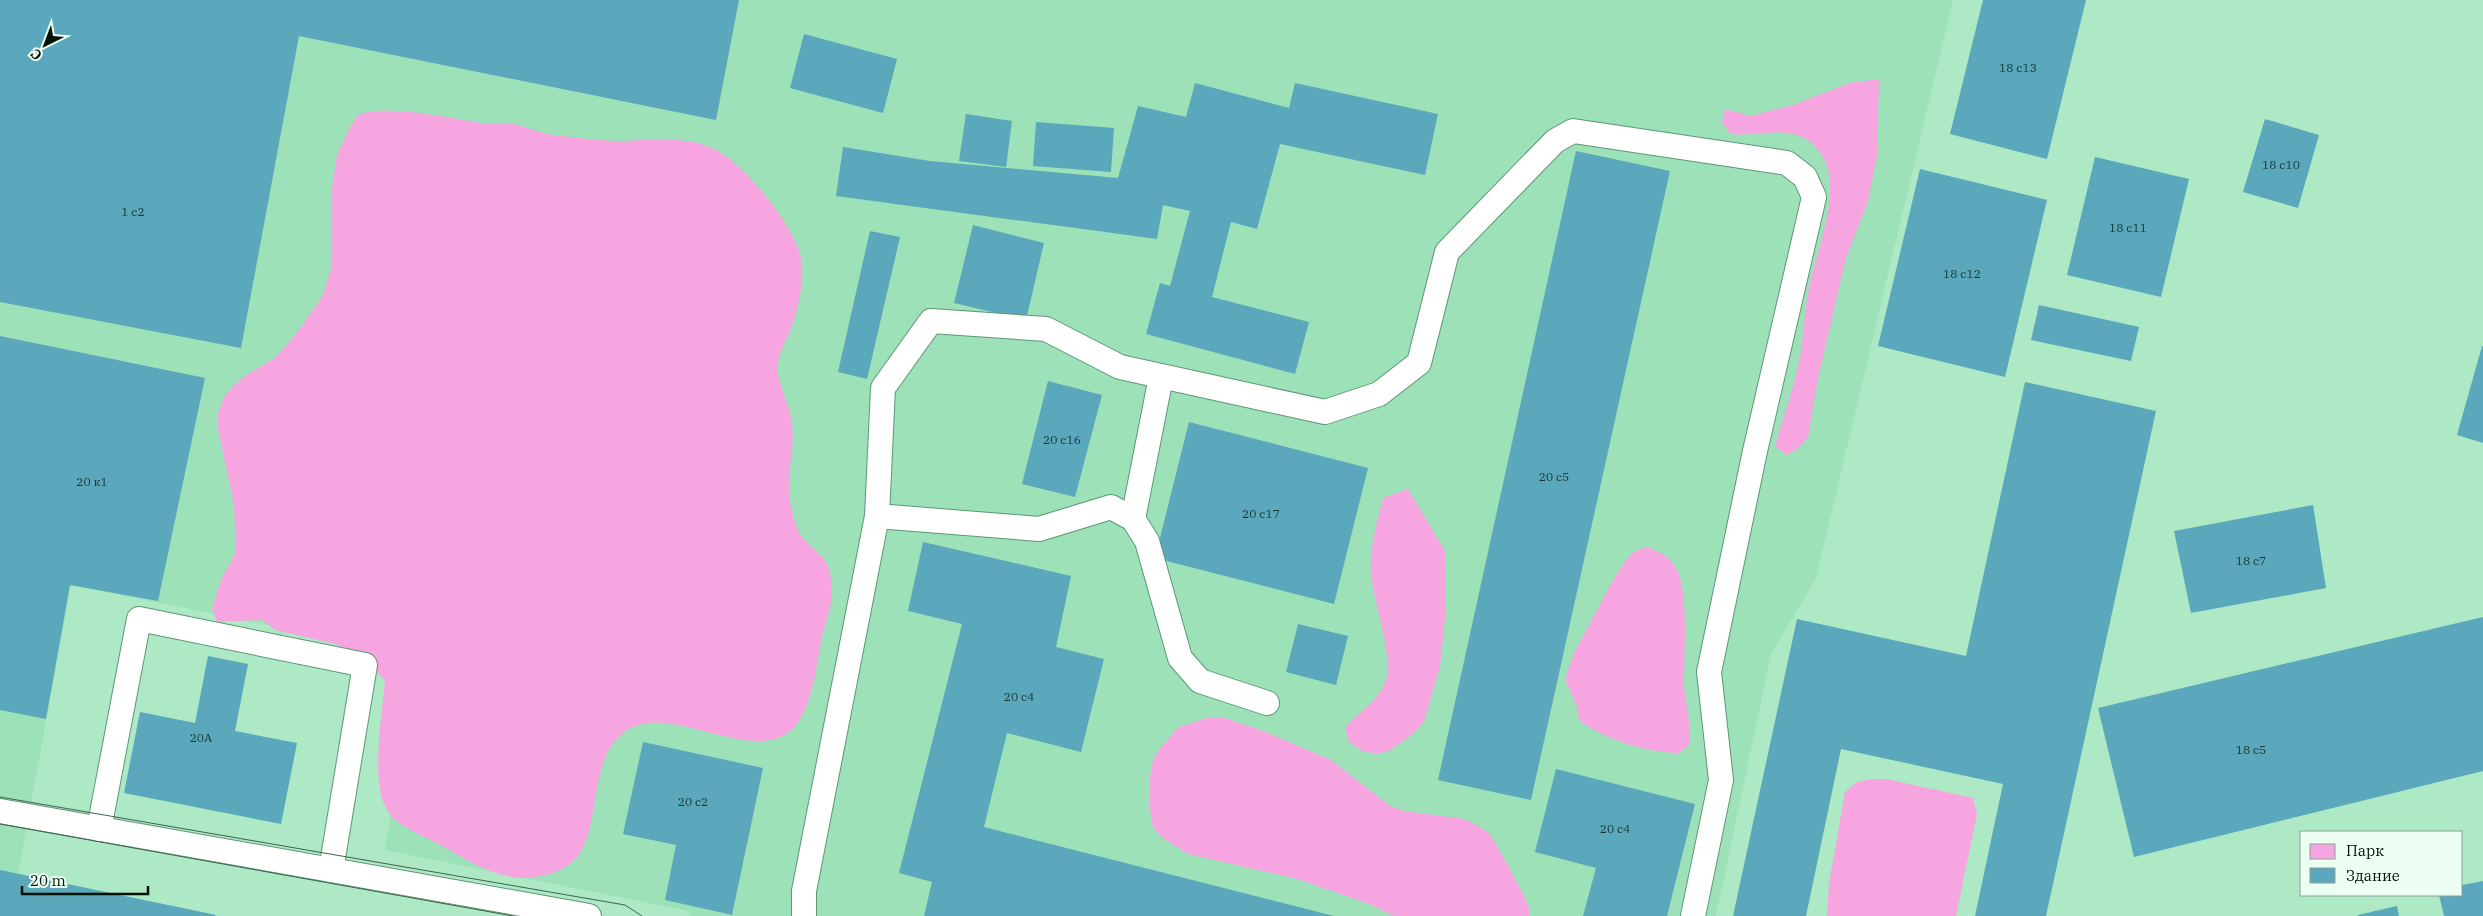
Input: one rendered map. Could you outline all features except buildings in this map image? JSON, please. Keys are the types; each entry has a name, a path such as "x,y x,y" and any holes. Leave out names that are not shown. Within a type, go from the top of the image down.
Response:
{"lane":[{"path":"804,916 804,891 877,516 883,388 931,320 1046,329 1120,367 1325,412 1379,394 1419,363 1447,252 1555,141 1574,131 1787,163 1805,177 1814,198 1755,451 1709,672 1721,780 1693,916"},
{"path":"1133,519 1161,377"},
{"path":"877,516 1038,529 1111,507 1133,519 1147,541 1180,658 1200,682 1267,703"},
{"path":"99,829 138,620 365,665 331,870"},
{"path":"0,811 589,916"}],"shaded area":[{"path":"0,0 1953,0 1816,578 1771,654 1716,916 691,916 689,911 385,850 417,655 71,585 18,874 220,916 0,916"}],"green space":[{"path":"1879,79 1877,156 1868,201 1846,258 1818,378 1808,437 1799,448 1786,455 1775,446 1799,362 1809,287 1828,212 1829,173 1817,148 1806,139 1797,135 1779,132 1731,134 1722,123 1725,109 1750,116 1793,105 1849,83"},
{"path":"375,111 415,112 481,123 510,123 548,134 594,140 681,140 705,145 728,158 754,182 789,230 801,258 802,283 799,300 793,323 779,357 778,376 791,417 792,445 789,491 793,516 803,538 827,564 832,590 813,683 804,713 799,721 784,735 766,741 744,740 675,724 654,722 635,726 619,736 609,750 602,767 585,842 574,861 556,872 546,875 526,878 498,874 412,831 393,817 384,804 380,792 378,761 385,681 363,656 335,644 275,630 263,620 217,622 212,608 221,580 236,552 234,505 218,429 218,413 224,397 233,386 245,376 276,357 296,334 322,297 332,266 332,188 337,155 350,127 359,114"},
{"path":"1408,489 1445,551 1446,609 1440,666 1424,722 1414,733 1391,750 1377,754 1362,751 1349,742 1345,728 1377,696 1385,683 1387,659 1371,573 1371,554 1383,498"},
{"path":"1647,547 1668,558 1677,570 1681,580 1685,625 1684,684 1690,737 1689,745 1679,753 1654,751 1626,744 1589,727 1579,720 1577,707 1565,679 1574,653 1625,561 1635,551"},
{"path":"1222,717 1263,731 1331,760 1390,806 1404,811 1464,819 1478,826 1490,834 1511,871 1525,898 1530,911 1529,916 1394,916 1369,904 1297,879 1188,854 1161,837 1152,825 1150,809 1152,763 1159,749 1179,727 1207,718"},
{"path":"1871,779 1886,779 1973,798 1977,814 1956,916 1827,916 1829,883 1845,792 1857,782"}],"tram line":[{"path":"0,797 625,905 642,916"},
{"path":"0,824 513,916"}]}
